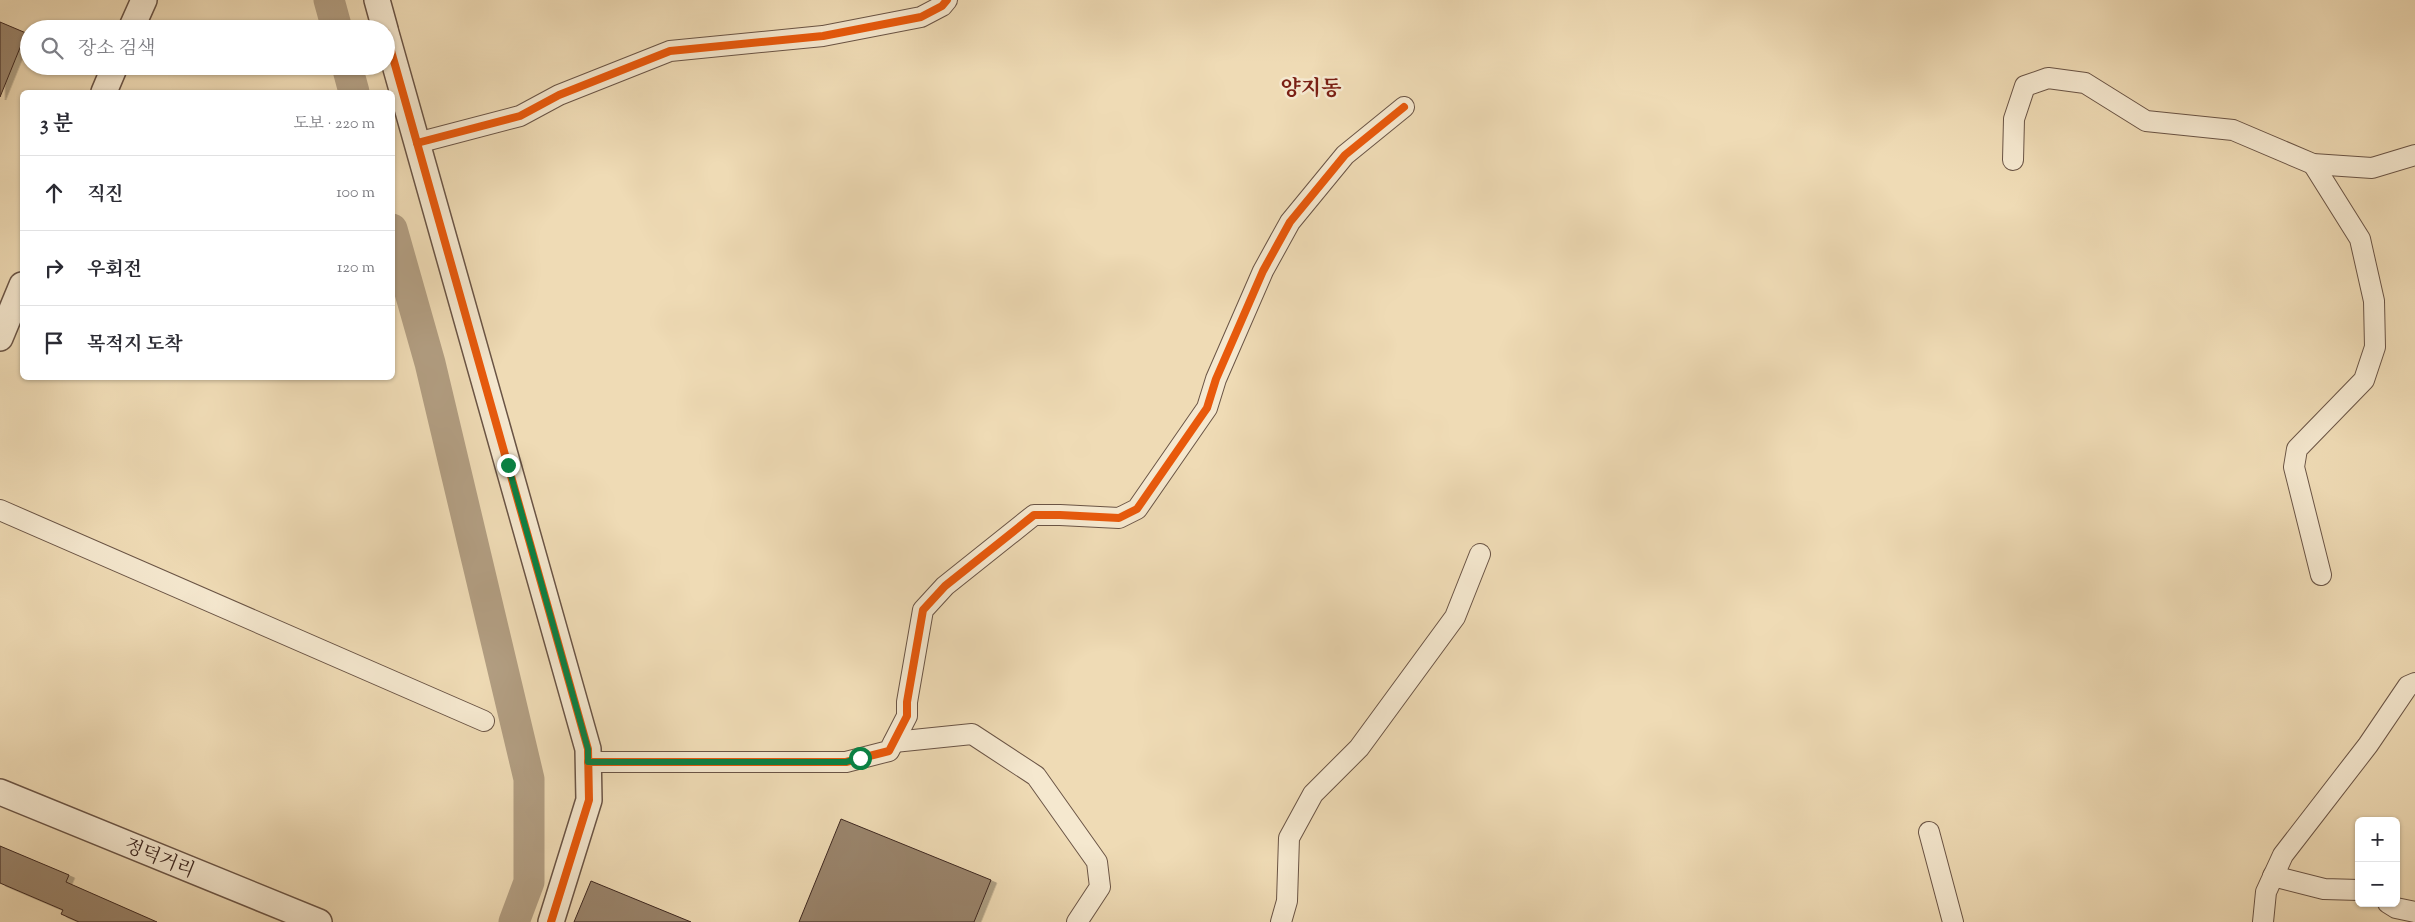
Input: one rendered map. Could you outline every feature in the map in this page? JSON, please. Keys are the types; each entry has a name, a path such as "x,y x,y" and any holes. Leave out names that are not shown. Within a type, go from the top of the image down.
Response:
{"street":[{"path":"135,20 144,0"},
{"path":"377,0 383,20"},
{"path":"417,143 520,116 559,95 670,51 823,36 921,17 942,6 947,0"},
{"path":"395,65 588,749 589,800 551,922"},
{"path":"105,90 111,75"},
{"path":"2013,160 2014,119 2025,86 2048,78 2085,84 2146,121 2233,130 2313,164 2372,168 2415,155"},
{"path":"588,762 846,762 890,751 907,716 907,702 923,610 945,586 1034,516 1060,514 1119,518 1137,508 1207,408 1216,379 1262,270 1290,222 1345,155 1404,106"},
{"path":"2313,164 2360,239 2374,301 2375,347 2364,380 2297,449 2294,467 2320,575"},
{"path":"0,338 20,290"},
{"path":"0,510 484,720"},
{"path":"1281,922 1287,900 1288,838 1314,794 1359,748 1455,617 1480,554"},
{"path":"2263,922 2266,892 2284,856 2368,745 2408,686 2415,683"},
{"path":"894,742 972,734 1036,776 1097,862 1100,887 1077,922"},
{"name":"정덕거리","path":"0,792 319,922"},
{"path":"1929,832 1953,922"},
{"path":"2273,876 2324,889 2355,890"},
{"path":"2394,907 2415,912"}],"building":[{"path":"0,22 20,30 20,48 0,97"},
{"path":"841,819 991,880 974,922 799,922"},
{"path":"0,846 69,875 66,882 157,922 79,922 61,914 63,910 0,883"},
{"path":"591,881 691,922 574,922"}],"waterway":[{"path":"329,0 335,20"},
{"path":"349,75 353,90"},
{"path":"395,240 430,363 529,779 529,882 514,922"}],"cycle path":[{"path":"417,143 520,116 559,95 670,51 823,36 921,17 942,6 947,0"},
{"path":"395,65 588,749 589,800 551,922"},
{"path":"588,762 846,762 889,751 907,716 907,702 923,610 945,586 1034,515 1119,518 1137,509 1207,408 1216,379 1263,271 1290,222 1345,155 1404,107"}],"district":[{"name":"양지동","path":"1311,88"}],"route":[{"path":"508,465 588,749 588,762 846,762 860,758"}]}
